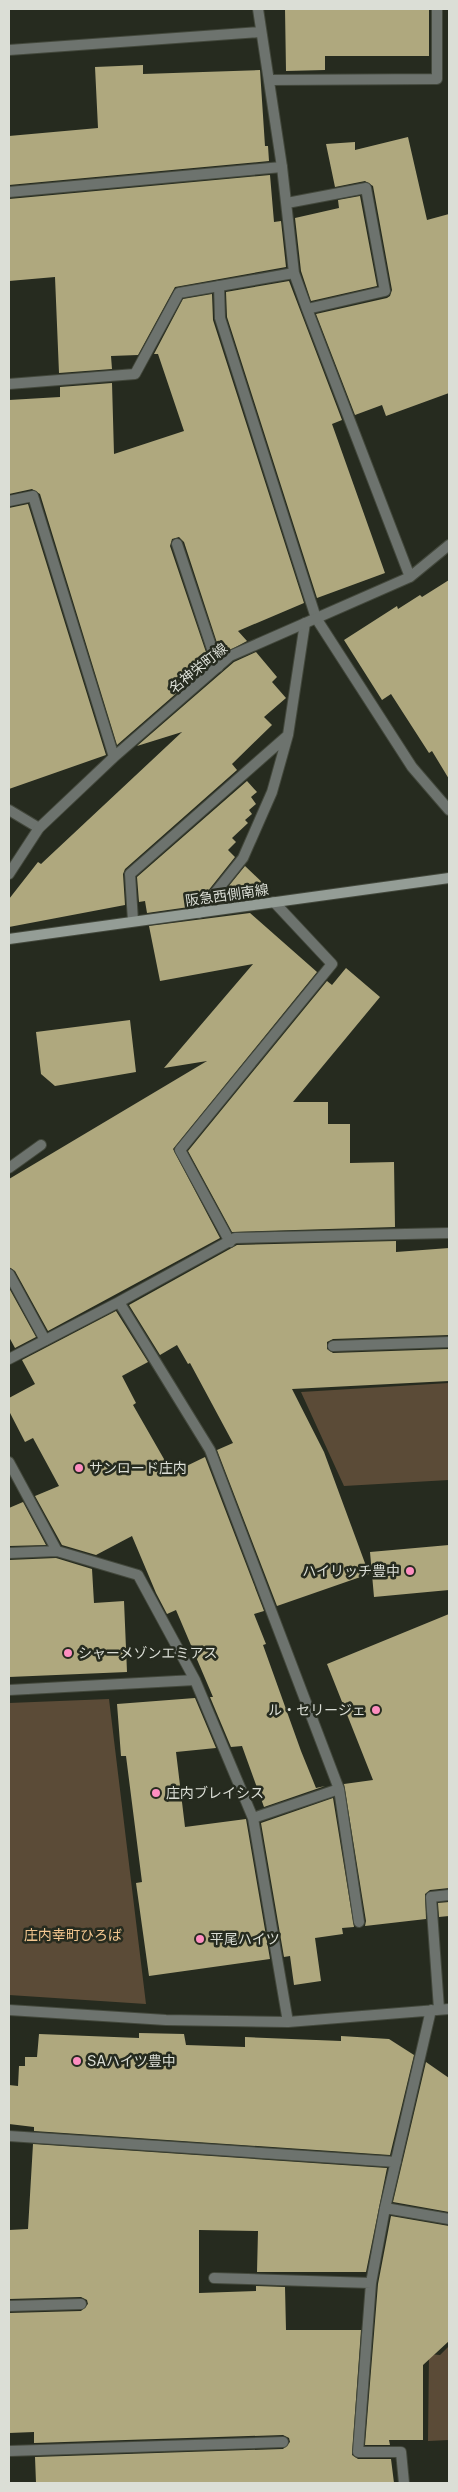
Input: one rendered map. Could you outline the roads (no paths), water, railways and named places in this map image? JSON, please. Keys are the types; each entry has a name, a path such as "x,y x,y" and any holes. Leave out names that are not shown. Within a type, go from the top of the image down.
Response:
{"street":[{"path":"258,9 287,203 294,273 410,577"},
{"path":"270,80 437,79 437,9"},
{"path":"9,50 260,32"},
{"path":"9,192 282,167"},
{"path":"287,203 366,188 385,291 307,309"},
{"path":"9,384 135,374 180,293 294,273"},
{"path":"219,286 220,318 316,618 412,767 449,810"},
{"path":"9,501 33,496 114,758"},
{"path":"177,544 218,667"},
{"name":"名神栄町線","path":"9,874 39,828 114,758 230,656 410,577 449,545"},
{"path":"199,912 243,858 272,792 288,735 305,623"},
{"path":"133,922 130,874 288,735"},
{"path":"9,810 39,828"},
{"name":"阪急西側南線","path":"9,939 449,878"},
{"path":"230,1242 180,1150 332,964 274,902"},
{"path":"9,1168 41,1145"},
{"path":"9,1359 119,1302 230,1242 234,1238 449,1233"},
{"path":"9,1274 45,1340"},
{"path":"119,1302 210,1450 339,1789 359,1922"},
{"path":"333,1346 449,1342"},
{"path":"9,1462 57,1551"},
{"path":"9,1554 57,1551 138,1575 195,1680 253,1818 288,2022"},
{"path":"9,1690 195,1680"},
{"path":"253,1818 339,1789"},
{"path":"404,2483 401,2452 358,2452 371,2283 396,2162 440,2009 431,1897 449,1895"},
{"path":"9,2010 166,2020 288,2022 440,2009"},
{"path":"9,2136 396,2162"},
{"path":"385,2208 449,2219"},
{"path":"214,2278 371,2283"},
{"path":"9,2306 81,2304"},
{"path":"9,2451 283,2442"}],"place":[{"name":"サンロード庄内","path":"79,1468"},
{"name":"ハイリッチ豊中","path":"410,1571"},
{"name":"シャーメゾンエミアス","path":"68,1653"},
{"name":"ル・セリージェ","path":"376,1710"},
{"name":"庄内ブレイシス","path":"156,1793"},
{"name":"平尾ハイツ","path":"200,1939"},
{"name":"SAハイツ豊中","path":"77,2061"}],"park label":[{"name":"庄内幸町ひろば","path":"73,1935"}]}
